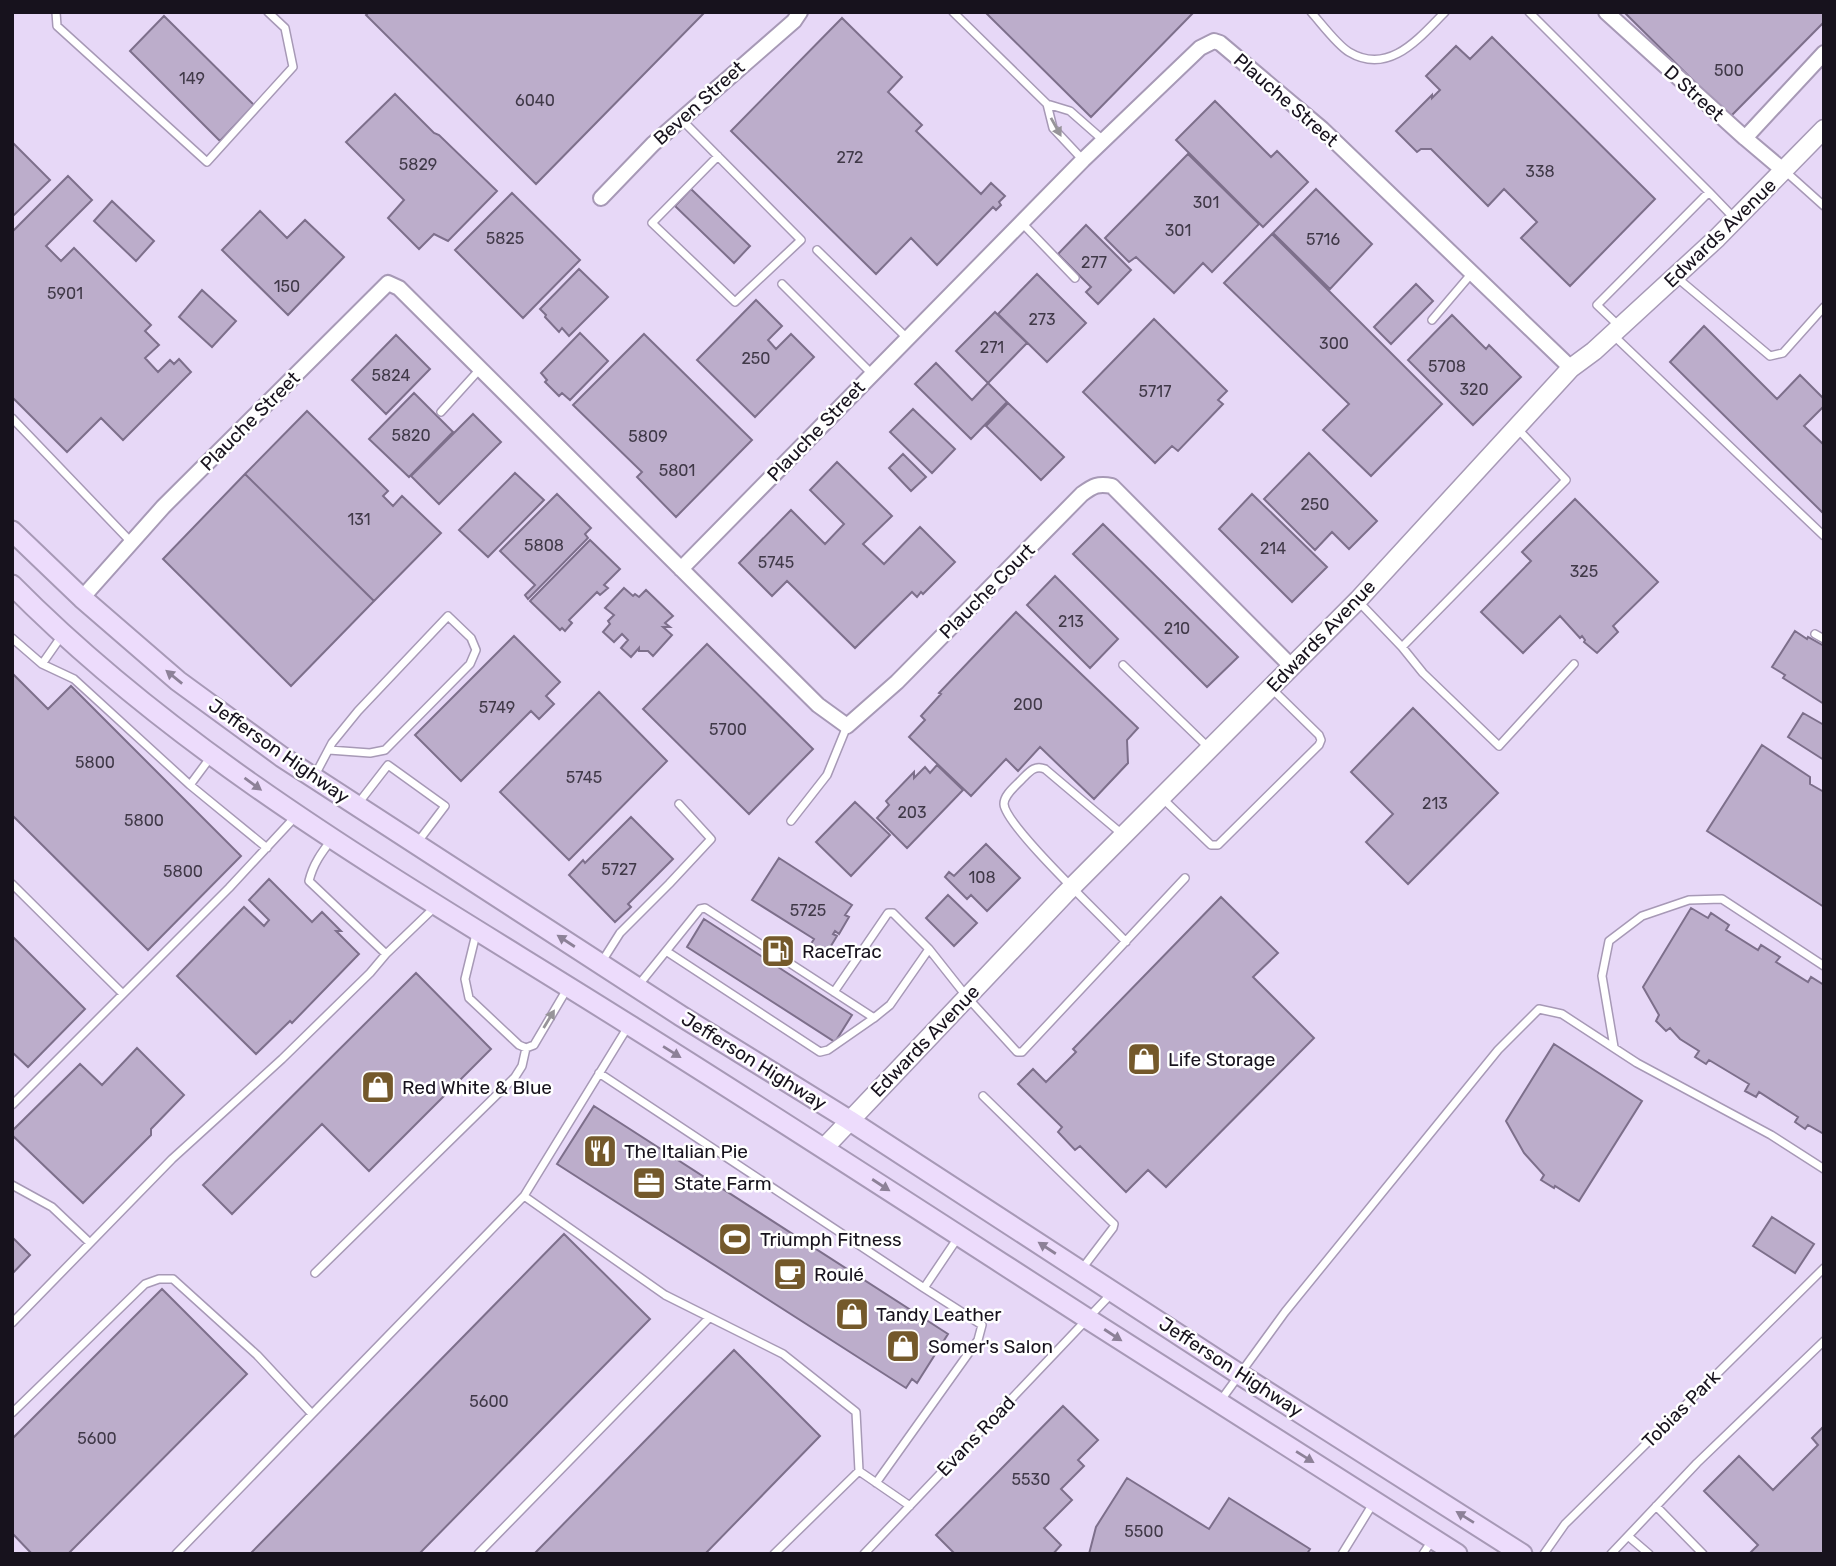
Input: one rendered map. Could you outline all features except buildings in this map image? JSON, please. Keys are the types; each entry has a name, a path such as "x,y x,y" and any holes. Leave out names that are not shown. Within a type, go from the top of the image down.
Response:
{"main road":[{"name":"Jefferson Highway","path":"12,531 82,598 178,681 282,757 1522,1554"},
{"name":"Jefferson Highway","path":"12,584 64,634 145,704 297,815 1375,1501 1428,1546 1457,1554"}],"street":[{"name":"Beven Street","path":"601,198 653,144 794,21 800,12"},
{"name":"D Street","path":"1606,12 1784,171"},
{"name":"Plauche Street","path":"82,598 163,507 388,284 399,288 681,569 1083,160 1200,48 1214,41 1220,43 1322,129 1571,368"},
{"path":"1745,138 1824,53"},
{"name":"Edwards Avenue","path":"824,1148 1073,887 1358,600 1571,368 1594,351 1675,276 1824,130"},
{"name":"Plauche Court","path":"847,726 897,682 1082,494 1094,485 1112,486 1292,667"},
{"path":"681,569 818,705 847,726"}],"lane":[{"path":"56,12 57,26 207,162 293,67 285,28 268,12"},
{"path":"953,12 1047,104 1070,111 1103,141"},
{"path":"1311,12 1346,51 1365,60 1389,58 1409,48 1445,12"},
{"path":"1530,12 1735,219"},
{"path":"1047,104 1053,128 1083,160"},
{"path":"681,119 718,156 801,240 735,302 652,223 718,156"},
{"path":"1784,171 1824,206"},
{"path":"1709,192 1597,305 1616,331 1824,536"},
{"path":"1021,223 1075,278"},
{"path":"817,250 907,338"},
{"path":"1432,320 1472,273"},
{"path":"1675,276 1770,356 1783,353 1824,307"},
{"path":"782,284 872,374"},
{"path":"441,412 480,369"},
{"path":"12,418 131,542"},
{"path":"1402,647 1566,480 1516,427"},
{"path":"1358,600 1423,673 1499,746 1574,664"},
{"path":"314,778 329,750 358,710 448,616 471,638 476,650 470,664 386,750 370,753 329,750"},
{"path":"42,664 64,634"},
{"path":"1815,634 1824,639"},
{"path":"12,638 42,664 74,680 190,785 267,848"},
{"path":"1123,665 1210,749"},
{"path":"1161,797 1211,845 1218,845 1319,745 1319,735 1271,688"},
{"path":"791,821 827,775 847,726"},
{"path":"190,785 213,754"},
{"path":"356,805 388,765 445,806 416,844"},
{"path":"1123,836 1040,767 1033,768 1006,796 1004,803 1013,824 1126,942"},
{"path":"601,964 620,933 712,839 679,804"},
{"path":"12,1105 229,888 297,815"},
{"path":"333,839 318,858 309,881 386,954"},
{"path":"834,992 888,913 893,913 929,950 1017,1052 1022,1052 1185,878"},
{"path":"12,884 123,994"},
{"path":"1614,1047 1602,976 1604,964 1609,941 1642,916 1689,900 1722,899 1824,966"},
{"path":"12,1323 172,1159 292,1049 437,905"},
{"path":"637,987 700,909 705,908 874,1018"},
{"path":"477,930 465,979 469,998 519,1045 526,1048 534,1045 569,987"},
{"path":"666,951 821,1052 828,1050 890,1005 929,950"},
{"path":"1219,1402 1285,1312 1499,1050 1539,1009 1562,1014 1637,1063 1771,1135 1824,1168"},
{"path":"176,1554 524,1196 629,1025"},
{"path":"315,1273 515,1077 522,1066 526,1048"},
{"path":"599,1073 982,1325 978,1340 876,1483"},
{"path":"983,1096 1114,1224 1082,1270"},
{"path":"12,1185 52,1207 90,1243"},
{"path":"524,1196 664,1295 783,1354 856,1412 859,1471 774,1554"},
{"path":"924,1288 960,1236"},
{"name":"Tobias Park","path":"1544,1554 1565,1524 1824,1268"},
{"path":"12,1413 145,1284 159,1279 173,1279 257,1355 313,1414"},
{"name":"Evans Road","path":"864,1554 1114,1290"},
{"path":"478,1554 709,1318"},
{"path":"1612,1554 1697,1463 1824,1341"},
{"path":"859,1471 910,1506"},
{"path":"1342,1554 1375,1501"},
{"path":"1656,1506 1703,1554"},
{"path":"1628,1536 1649,1554"}],"place":[{"name":"RaceTrac","path":"778,951"},
{"name":"Life Storage","path":"1144,1059"},
{"name":"Red White & Blue","path":"378,1087"},
{"name":"The Italian Pie","path":"600,1151"},
{"name":"State Farm","path":"649,1183"},
{"name":"Triumph Fitness","path":"735,1239"},
{"name":"Roulé","path":"790,1274"},
{"name":"Tandy Leather","path":"852,1314"},
{"name":"Somer's Salon","path":"903,1346"}]}
